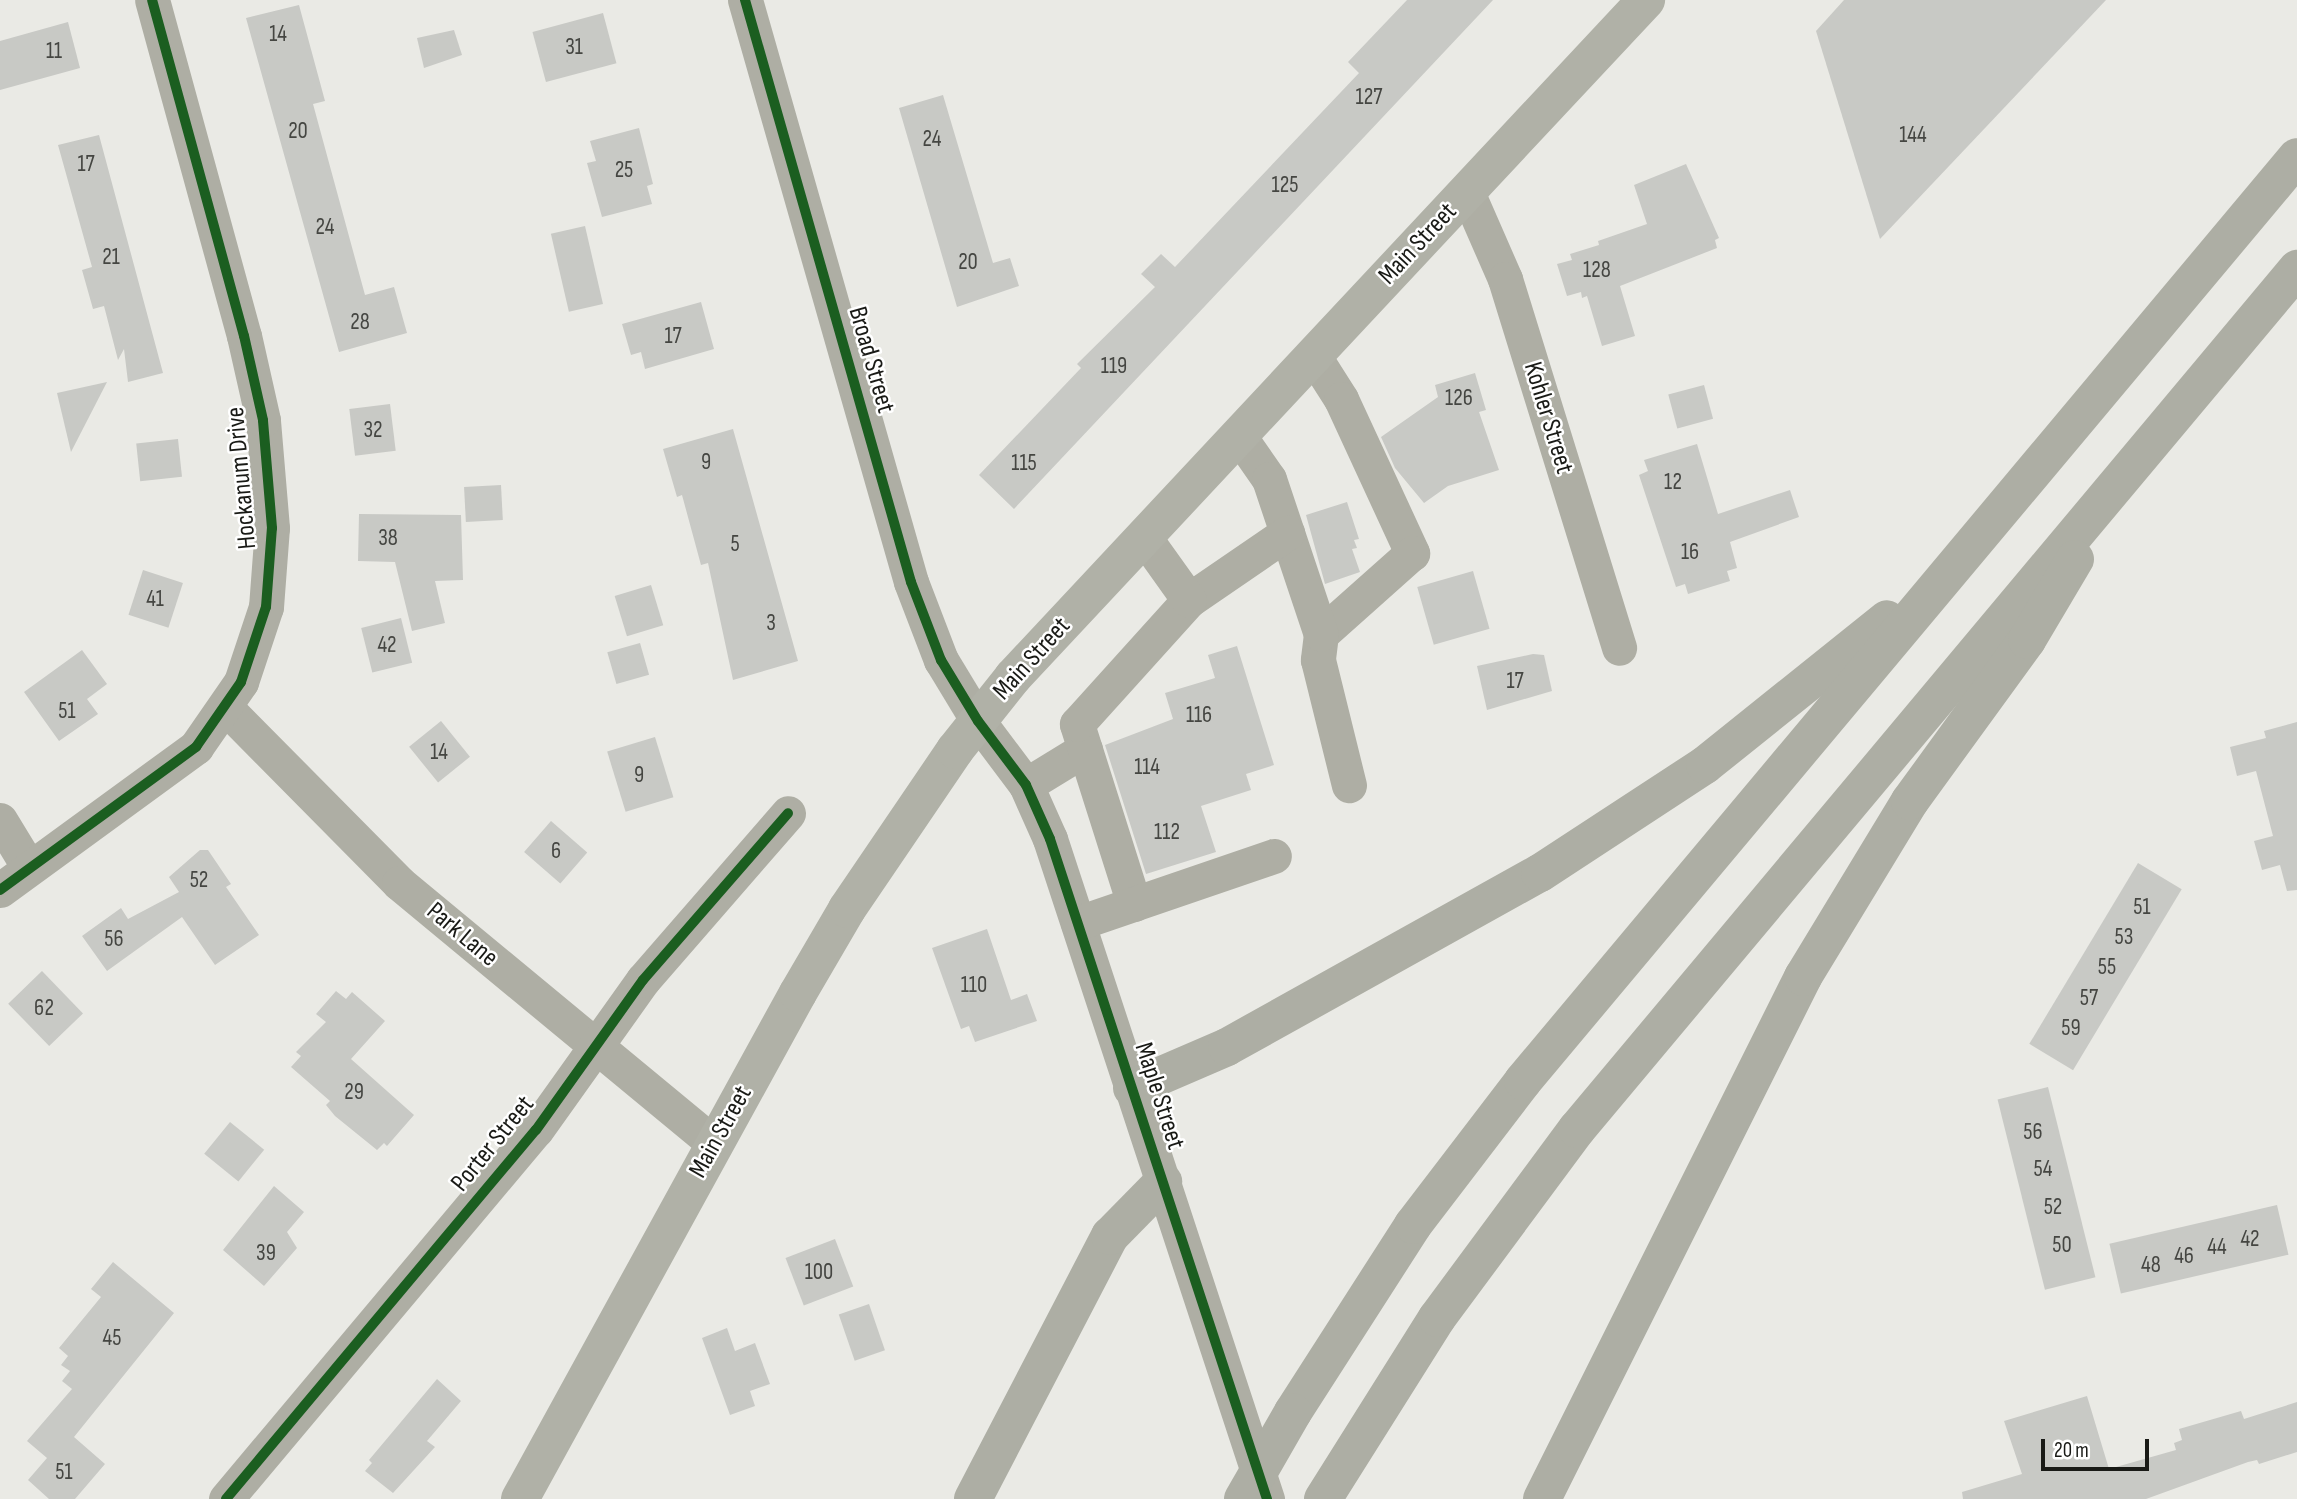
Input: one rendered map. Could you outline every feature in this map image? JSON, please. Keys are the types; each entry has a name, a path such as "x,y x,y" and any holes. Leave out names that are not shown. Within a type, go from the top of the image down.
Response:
{"highway":[{"path":"1243,1499 1293,1412 1375,1281 1469,1150 1628,952 2297,157"},
{"path":"1323,1499 1430,1329 1561,1150 2297,269"},
{"path":"1542,1499 1803,976 1910,800 2042,617 2106,496"},
{"path":"1132,1088 1227,1047 1469,914 1619,823 1740,738 1945,575"},
{"path":"973,1499 1110,1236 1163,1182"}],"main road":[{"name":"Main Street","path":"520,1499 846,909 978,721 1013,677 1646,0"}],"street":[{"name":"Hockanum Drive","path":"0,890 28,866 169,771 205,737 226,708 251,661 266,607 271,555 270,483 254,375 152,0"},
{"name":"Broad Street","path":"745,0 911,582 942,660 978,721"},
{"name":"Kohler Street","path":"1467,192 1505,279 1619,648"},
{"path":"1313,355 1341,400 1412,553 1321,634"},
{"path":"1239,436 1269,479 1321,634 1318,660 1349,785"},
{"path":"1134,904 1077,724 1189,600 1287,533"},
{"path":"1144,537 1189,600"},
{"name":"Park Lane","path":"226,708 399,883 715,1144"},
{"name":"Maple Street","path":"978,721 1026,785 1051,839 1267,1499"},
{"path":"1026,785 1085,748"},
{"name":"Porter Street","path":"226,1499 514,1157 643,980 788,813"},
{"path":"0,820 28,866"},
{"path":"1079,923 1274,856"}],"building":[{"path":"1407,0 1493,0 1014,509 979,475 1081,368 1077,364 1155,287 1141,274 1161,254 1175,267 1359,73 1348,62"},
{"path":"1844,0 2106,0 1880,239 1816,31"},
{"path":"299,5 325,101 313,104 365,295 394,287 407,333 339,352 246,18"},
{"path":"603,13 616,63 546,82 532,32"},
{"path":"68,22 80,68 0,90 0,41"},
{"path":"454,30 462,55 424,68 417,38"},
{"path":"943,95 993,263 1010,258 1019,286 957,307 899,108"},
{"path":"639,128 653,184 647,186 652,204 602,217 587,163 596,161 590,141"},
{"path":"99,135 163,373 128,382 124,349 118,360 104,306 93,309 82,270 92,267 58,145"},
{"path":"1686,164 1719,238 1715,240 1717,248 1620,286 1635,336 1602,346 1587,296 1582,298 1581,292 1567,296 1557,264 1572,260 1570,254 1599,245 1598,241 1647,224 1634,185"},
{"path":"585,226 603,304 569,312 551,234"},
{"path":"701,302 714,349 645,369 641,352 631,355 622,324"},
{"path":"1475,373 1486,410 1479,412 1499,470 1448,486 1424,503 1395,468 1381,437 1438,397 1435,385"},
{"path":"107,382 71,452 57,393"},
{"path":"1704,385 1713,419 1677,428 1668,395"},
{"path":"390,404 396,451 355,456 349,409"},
{"path":"733,429 798,661 733,680 708,563 701,565 682,495 677,497 663,449"},
{"path":"178,439 182,477 140,481 136,443"},
{"path":"1697,444 1718,514 1790,490 1799,517 1730,542 1737,568 1727,571 1730,581 1688,594 1685,584 1676,587 1639,475 1648,471 1644,460"},
{"path":"501,485 503,520 466,522 464,487"},
{"path":"1347,502 1359,539 1354,540 1357,548 1352,549 1360,572 1325,584 1306,515"},
{"path":"359,514 461,515 463,580 435,581 445,623 412,631 395,562 358,561"},
{"path":"143,570 183,583 168,628 128,615"},
{"path":"1473,571 1490,629 1434,645 1417,587"},
{"path":"651,585 663,625 627,636 615,596"},
{"path":"401,618 412,663 372,673 361,628"},
{"path":"640,643 649,675 616,684 607,652"},
{"path":"1237,646 1274,765 1246,774 1251,790 1201,806 1216,852 1146,874 1105,745 1173,719 1165,693 1215,678 1208,655"},
{"path":"82,650 107,684 87,699 98,714 59,741 24,692"},
{"path":"1533,654 1544,655 1552,691 1487,710 1477,666"},
{"path":"441,721 470,757 438,783 409,747"},
{"path":"2297,722 2297,890 2287,891 2280,865 2262,870 2254,841 2273,836 2256,771 2237,776 2230,747 2266,738 2264,731"},
{"path":"655,737 673,797 626,812 607,752"},
{"path":"551,821 587,852 560,883 524,852"},
{"path":"200,850 208,850 231,884 226,887 259,935 215,965 182,917 107,971 82,936 121,908 128,919 179,892 169,877"},
{"path":"2138,863 2182,889 2073,1070 2029,1044"},
{"path":"987,929 1011,1000 1027,994 1037,1021 975,1042 969,1026 961,1029 932,948"},
{"path":"42,971 83,1013 49,1046 8,1004"},
{"path":"336,991 346,999 352,992 385,1021 351,1059 414,1115 387,1146 384,1143 377,1150 335,1116 326,1105 330,1101 291,1067 301,1056 296,1052 326,1022 316,1014"},
{"path":"2048,1087 2095,1277 2045,1290 1998,1100"},
{"path":"230,1122 264,1150 238,1182 204,1154"},
{"path":"274,1186 304,1212 287,1232 297,1248 264,1286 223,1250"},
{"path":"2277,1205 2288,1255 2121,1293 2109,1244"},
{"path":"835,1239 853,1287 804,1306 786,1258"},
{"path":"113,1262 174,1313 74,1437 105,1464 75,1499 49,1499 28,1480 47,1458 27,1441 72,1389 62,1381 70,1371 61,1365 68,1356 59,1348 101,1297 91,1289"},
{"path":"869,1304 885,1350 855,1361 839,1314"},
{"path":"727,1328 735,1351 755,1343 770,1384 750,1391 755,1406 730,1415 702,1338"},
{"path":"437,1379 461,1401 427,1441 435,1447 393,1493 365,1471 372,1463 369,1460"},
{"path":"2087,1396 2109,1469 2176,1450 2174,1443 2182,1440 2179,1429 2241,1411 2244,1419 2297,1402 2297,1452 2259,1464 2257,1460 2248,1462 2146,1499 1963,1499 1962,1492 2022,1474 2004,1421"}],"cycle path":[{"path":"0,890 196,747 241,682 266,607 272,528 263,420 244,336 152,0"},
{"path":"745,0 911,582 941,660 978,721 1026,785 1050,839 1267,1499"},
{"path":"226,1499 536,1130 643,980 788,813"}]}
